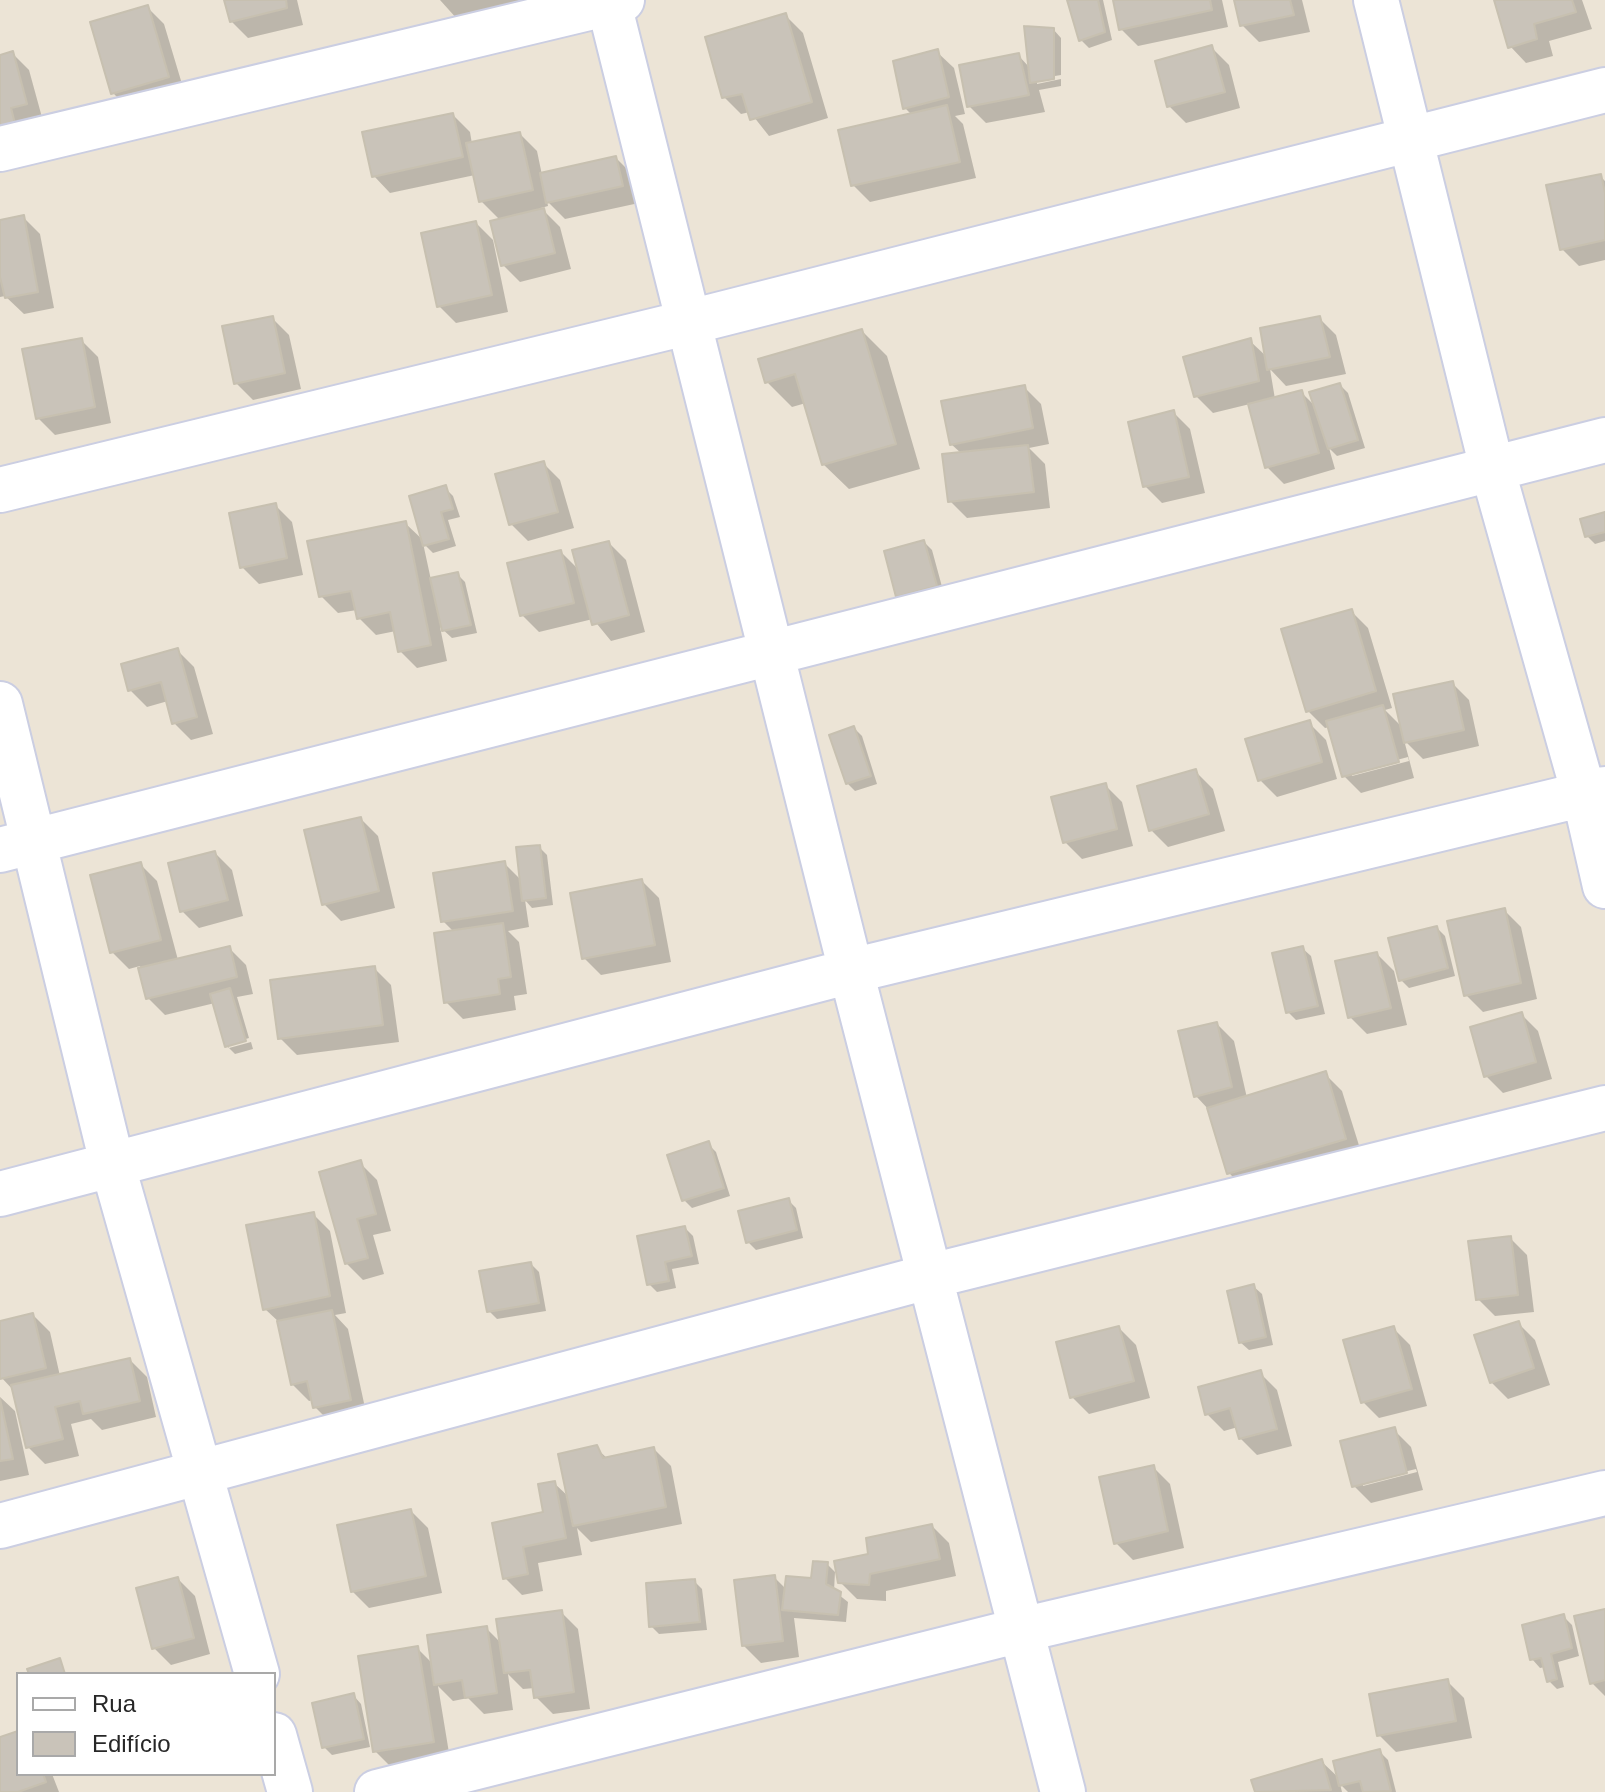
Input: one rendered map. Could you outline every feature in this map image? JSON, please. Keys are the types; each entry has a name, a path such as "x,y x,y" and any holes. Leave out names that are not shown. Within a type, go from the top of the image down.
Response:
{"street":[{"path":"1376,0 1492,468 1594,792 1605,886"},
{"path":"0,149 613,1 851,971 1063,1792"},
{"path":"0,490 690,322 1605,90"},
{"path":"18,846 1605,440"},
{"path":"0,704 18,846 256,1672"},
{"path":"0,1194 851,971 1594,792"},
{"path":"0,1526 931,1276 1605,1108"},
{"path":"377,1792 1021,1630 1605,1493"},
{"path":"276,1742 290,1792"}],"building":[{"path":"224,0 286,0 287,8 230,22"},
{"path":"1067,0 1098,0 1105,32 1079,41"},
{"path":"1113,0 1210,0 1212,10 1119,30"},
{"path":"1234,0 1290,0 1294,15 1240,26"},
{"path":"1494,0 1572,0 1576,12 1534,24 1537,39 1508,48"},
{"path":"148,5 169,77 111,94 90,22"},
{"path":"786,13 812,102 750,120 742,94 722,98 705,37"},
{"path":"1024,26 1054,28 1054,79 1030,83"},
{"path":"1212,45 1225,92 1167,107 1155,61"},
{"path":"938,49 949,97 903,109 893,61"},
{"path":"13,51 27,104 11,108 16,128 0,133 0,55"},
{"path":"1019,53 1029,95 967,107 959,65"},
{"path":"947,105 960,162 851,186 838,130"},
{"path":"453,113 463,157 372,177 362,132"},
{"path":"520,132 533,190 479,202 466,143"},
{"path":"616,156 623,186 546,203 540,173"},
{"path":"1601,174 1605,193 1605,240 1560,250 1546,185"},
{"path":"544,208 555,253 501,266 490,221"},
{"path":"24,215 38,292 5,298 0,277 0,220"},
{"path":"476,221 492,295 437,307 421,233"},
{"path":"273,316 285,373 234,384 222,326"},
{"path":"1320,316 1330,357 1267,370 1260,328"},
{"path":"862,329 896,444 822,465 795,374 765,383 758,359"},
{"path":"82,338 95,407 36,419 22,349"},
{"path":"1251,338 1259,381 1194,397 1183,357"},
{"path":"1340,383 1358,440 1328,449 1309,392"},
{"path":"1025,385 1033,428 950,445 941,401"},
{"path":"1302,390 1319,453 1265,468 1248,404"},
{"path":"1174,410 1189,477 1143,487 1128,422"},
{"path":"1028,445 1034,492 948,502 942,454"},
{"path":"544,461 558,512 509,525 495,474"},
{"path":"446,485 453,509 441,512 449,539 423,546 409,496"},
{"path":"276,503 287,558 240,568 229,513"},
{"path":"1605,512 1605,532 1585,537 1580,519"},
{"path":"406,521 431,645 398,652 390,612 357,619 351,591 319,597 307,541"},
{"path":"924,540 937,586 896,597 884,551"},
{"path":"609,541 629,615 592,625 572,550"},
{"path":"561,550 574,603 520,616 507,563"},
{"path":"458,572 471,625 442,631 430,578"},
{"path":"1352,609 1376,691 1306,712 1281,629"},
{"path":"178,648 197,717 172,724 161,682 128,691 121,664"},
{"path":"1453,681 1464,730 1404,743 1393,694"},
{"path":"1383,705 1399,762 1342,777 1326,721"},
{"path":"1310,720 1322,762 1258,781 1245,739"},
{"path":"854,726 871,776 846,784 829,735"},
{"path":"1196,769 1209,814 1149,831 1137,786"},
{"path":"1106,783 1117,829 1063,843 1051,797"},
{"path":"361,817 379,891 322,905 304,830"},
{"path":"540,845 546,898 522,901 516,847"},
{"path":"215,851 228,900 180,912 168,863"},
{"path":"505,861 513,911 441,922 433,873"},
{"path":"141,862 161,940 110,953 90,875"},
{"path":"642,879 655,945 582,959 570,893"},
{"path":"1505,908 1521,983 1464,996 1447,921"},
{"path":"503,923 511,977 498,979 500,994 444,1003 434,933"},
{"path":"1437,926 1448,968 1399,981 1388,938"},
{"path":"230,946 237,977 146,999 138,968"},
{"path":"1303,946 1318,1006 1286,1013 1272,953"},
{"path":"1377,952 1391,1008 1348,1018 1335,961"},
{"path":"375,966 383,1025 278,1039 270,980"},
{"path":"230,988 246,1041 225,1047 210,994"},
{"path":"1522,1012 1536,1062 1484,1077 1470,1027"},
{"path":"1217,1022 1232,1087 1194,1097 1178,1031"},
{"path":"1326,1071 1346,1139 1227,1174 1207,1108"},
{"path":"709,1141 724,1188 682,1201 667,1155"},
{"path":"361,1160 376,1214 357,1219 368,1258 345,1264 319,1172"},
{"path":"789,1198 797,1230 746,1243 738,1211"},
{"path":"314,1212 330,1296 263,1310 246,1225"},
{"path":"685,1226 692,1256 665,1262 669,1281 647,1285 637,1236"},
{"path":"1511,1236 1518,1295 1476,1300 1468,1241"},
{"path":"531,1262 539,1303 487,1312 479,1271"},
{"path":"1254,1284 1266,1337 1239,1343 1227,1291"},
{"path":"332,1310 351,1400 313,1408 307,1381 291,1385 277,1321"},
{"path":"33,1313 46,1368 0,1379 0,1321"},
{"path":"1519,1321 1534,1368 1490,1383 1474,1335"},
{"path":"1119,1326 1134,1381 1070,1398 1056,1342"},
{"path":"1394,1326 1412,1389 1361,1403 1343,1340"},
{"path":"130,1358 140,1401 83,1414 80,1401 55,1407 63,1439 26,1448 11,1385"},
{"path":"1261,1370 1277,1429 1239,1439 1230,1408 1205,1415 1198,1387"},
{"path":"0,1399 13,1459 0,1461"},
{"path":"1395,1427 1407,1473 1352,1487 1340,1441"},
{"path":"597,1445 603,1458 654,1447 666,1507 573,1526 558,1454"},
{"path":"1154,1465 1168,1531 1114,1544 1099,1477"},
{"path":"555,1481 566,1538 523,1547 528,1574 503,1579 492,1523 543,1512 538,1484"},
{"path":"411,1509 426,1576 351,1592 337,1525"},
{"path":"932,1524 940,1559 870,1574 869,1585 838,1583 834,1561 868,1554 866,1538"},
{"path":"813,1561 828,1562 826,1584 841,1592 838,1615 782,1610 786,1576 811,1578"},
{"path":"775,1575 783,1641 742,1646 734,1580"},
{"path":"178,1577 194,1638 152,1649 136,1588"},
{"path":"695,1579 700,1622 649,1627 646,1583"},
{"path":"1605,1609 1605,1680 1590,1684 1574,1616"},
{"path":"562,1610 574,1692 534,1698 530,1670 504,1673 496,1619"},
{"path":"1564,1614 1572,1648 1551,1654 1557,1679 1547,1682 1541,1658 1530,1660 1522,1625"},
{"path":"487,1626 497,1693 465,1698 462,1680 434,1685 427,1635"},
{"path":"418,1646 434,1742 373,1752 358,1656"},
{"path":"60,1658 64,1672 28,1672 27,1669"},
{"path":"1448,1679 1456,1721 1377,1736 1369,1694"},
{"path":"354,1693 364,1739 322,1748 312,1703"},
{"path":"16,1732 16,1776 44,1776 46,1782 18,1792 0,1792 0,1737"},
{"path":"1380,1749 1391,1791 1363,1792 1360,1781 1339,1786 1333,1761"},
{"path":"1322,1759 1331,1790 1255,1792 1251,1780"}]}
